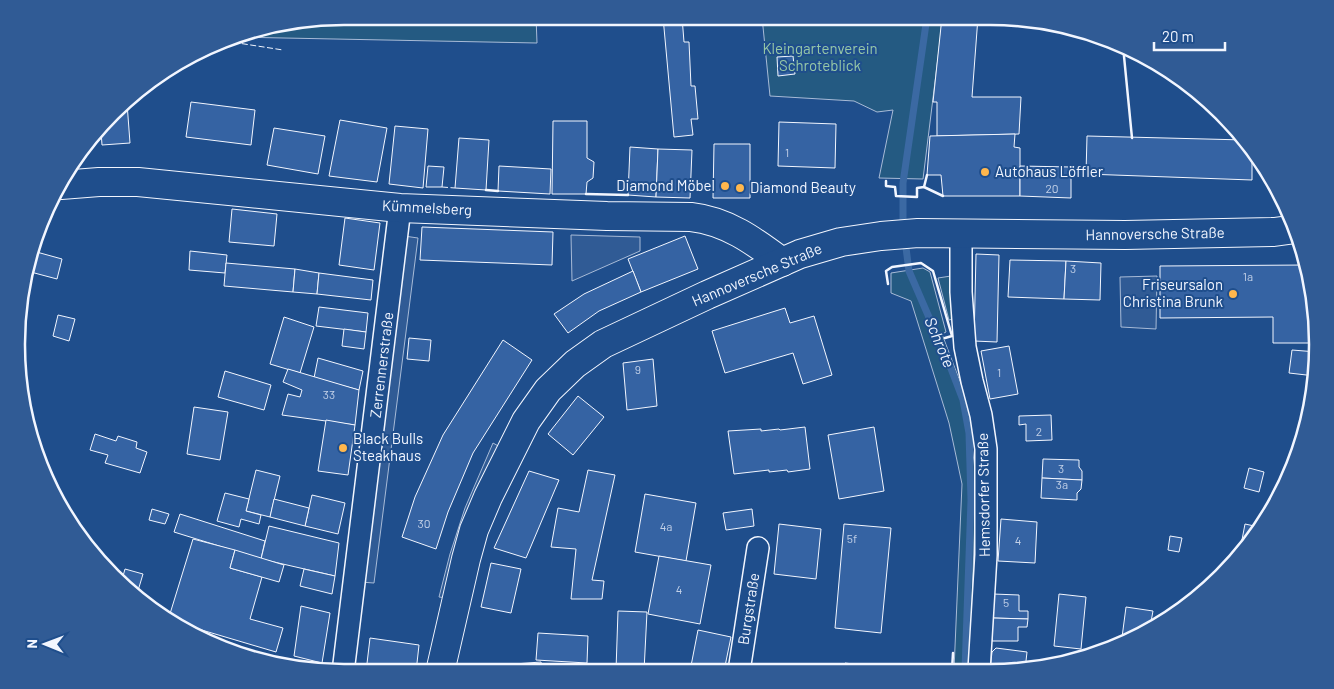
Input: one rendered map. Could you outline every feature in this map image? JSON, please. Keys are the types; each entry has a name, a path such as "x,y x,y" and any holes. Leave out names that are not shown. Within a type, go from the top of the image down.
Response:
{"main road":[{"name":"Kümmelsberg","path":"68,184 99,182 153,183 400,208 699,218 723,225 749,237 782,262"},
{"name":"Hannoversche Straße","path":"442,664 474,530 522,428 548,390 576,364 603,344 782,262 822,246 885,236 918,234 1125,235 1288,230"}],"street":[{"name":"Zerrennerstraße","path":"345,664 400,208"},
{"name":"Hemsdorfer Straße","path":"961,233 961,292 965,348 981,415 986,449 986,555 979,664"},
{"name":"Burgstraße","path":"740,664 758,548"}],"green space":[{"path":"344,25 536,25 537,43 257,37 282,31"},
{"name":"Kleingartenverein Schroteblick","path":"763,25 942,25 923,179 879,178 893,110 877,112 854,101 770,96"},
{"path":"923,268 930,272 946,332 942,334 967,400 976,480 970,664 954,664 962,484 949,423 911,301 891,293 891,273"},
{"path":"951,276 953,319 949,320 938,278"}],"shaded area":[{"path":"571,235 640,237 640,251 572,281"},
{"path":"404,236 418,238 374,583 360,582"},
{"path":"1157,276 1156,329 1121,327 1120,277"},
{"path":"493,443 500,447 447,598 439,597 465,508"}],"building":[{"path":"664,25 683,25 684,42 689,42 691,86 695,86 698,119 691,119 693,135 674,137"},
{"path":"941,25 977,25 972,97 1021,97 1019,134 937,136 937,102 933,102"},
{"path":"793,56 795,74 778,76 777,57"},
{"path":"191,102 255,110 251,145 186,137"},
{"path":"128,110 130,143 102,145 101,137"},
{"path":"340,120 387,128 377,182 329,176"},
{"path":"553,121 587,121 587,158 594,162 593,178 587,182 586,194 552,194"},
{"path":"779,122 836,124 835,168 778,166"},
{"path":"395,126 428,129 423,188 389,184"},
{"path":"274,128 325,136 318,174 267,165"},
{"path":"1015,134 1014,147 1020,148 1020,196 943,196 941,175 927,175 930,136"},
{"path":"1087,136 1235,140 1252,163 1252,180 1086,174"},
{"path":"459,138 489,140 486,190 455,188"},
{"path":"714,144 750,144 750,198 713,198"},
{"path":"630,147 658,149 656,197 628,195"},
{"path":"658,149 692,150 690,198 656,197"},
{"path":"428,166 444,167 442,187 426,187"},
{"path":"499,166 551,169 550,194 498,191"},
{"path":"1020,166 1071,167 1071,198 1020,196"},
{"path":"232,209 277,214 274,246 229,242"},
{"path":"345,218 380,223 374,270 339,265"},
{"path":"422,227 553,232 552,265 420,260"},
{"path":"685,236 698,269 641,292 628,259"},
{"path":"190,251 227,255 225,273 189,270"},
{"path":"39,253 62,259 57,279 33,273"},
{"path":"976,254 999,255 997,342 974,341"},
{"path":"1010,260 1066,261 1064,299 1008,297"},
{"path":"1066,261 1101,263 1100,300 1064,299"},
{"path":"226,263 295,269 293,292 224,286"},
{"path":"1299,265 1306,303 1309,343 1273,343 1273,317 1160,318 1160,266"},
{"path":"295,269 319,273 317,294 293,292"},
{"path":"633,271 641,292 599,311 568,333 554,314 584,294"},
{"path":"319,273 373,280 371,300 317,294"},
{"path":"319,307 368,313 366,332 316,326"},
{"path":"785,308 790,323 814,316 832,375 803,384 793,353 725,373 712,331"},
{"path":"58,315 75,319 69,341 53,336"},
{"path":"284,317 314,327 300,373 270,364"},
{"path":"344,329 366,332 364,349 342,346"},
{"path":"409,338 431,340 429,361 407,359"},
{"path":"503,340 532,360 473,453 448,512 436,549 402,537 415,497 443,435"},
{"path":"1009,346 1018,394 990,399 981,351"},
{"path":"1292,350 1309,351 1307,375 1289,373"},
{"path":"318,358 363,371 359,390 314,378"},
{"path":"653,359 657,406 627,410 623,363"},
{"path":"288,369 359,390 355,425 282,415 288,394 300,397 302,390 283,382"},
{"path":"225,371 271,385 264,410 218,397"},
{"path":"578,396 604,417 573,455 548,434"},
{"path":"194,407 228,412 220,460 187,454"},
{"path":"1051,415 1052,440 1026,441 1026,424 1019,425 1019,416"},
{"path":"326,420 355,425 348,475 318,471"},
{"path":"805,427 810,469 788,472 787,470 769,472 769,470 734,474 728,431 761,429 761,431"},
{"path":"874,427 884,491 839,499 828,435"},
{"path":"95,434 116,441 118,436 137,442 136,448 147,452 140,473 105,463 108,455 90,450"},
{"path":"1043,459 1079,460 1082,480 1042,478"},
{"path":"1249,468 1264,472 1259,492 1244,488"},
{"path":"256,470 280,476 270,517 246,511"},
{"path":"588,470 615,475 592,580 604,581 602,599 571,599 576,549 551,547 558,508 579,512"},
{"path":"529,471 559,480 526,558 494,548"},
{"path":"1042,478 1082,480 1081,489 1077,493 1077,500 1041,498"},
{"path":"225,493 249,499 246,511 261,515 259,524 241,519 239,527 217,521"},
{"path":"645,494 696,503 686,561 635,552"},
{"path":"312,495 345,503 338,534 305,526"},
{"path":"274,499 309,508 305,526 270,517"},
{"path":"152,509 169,514 165,524 149,520"},
{"path":"752,509 754,526 726,530 723,513"},
{"path":"180,514 265,541 261,559 174,532"},
{"path":"1001,519 1037,522 1035,563 998,561"},
{"path":"779,524 821,529 816,579 774,574"},
{"path":"844,524 891,528 881,633 835,628"},
{"path":"1245,524 1252,526 1243,539 1242,540"},
{"path":"269,526 339,543 335,576 261,559"},
{"path":"1170,536 1182,538 1179,552 1168,550"},
{"path":"193,539 235,550 230,568 262,577 250,619 283,628 276,652 201,630 170,612"},
{"path":"235,550 284,565 279,582 230,568"},
{"path":"659,556 711,565 700,624 648,614"},
{"path":"491,563 521,569 511,613 481,607"},
{"path":"125,569 143,574 139,589 134,585 123,574"},
{"path":"304,569 335,576 332,594 300,586"},
{"path":"993,594 1019,595 1019,611 1028,611 1028,619 993,618"},
{"path":"1059,594 1086,597 1081,649 1054,646"},
{"path":"301,606 330,613 322,663 294,656"},
{"path":"1126,607 1153,611 1151,620 1122,635"},
{"path":"618,611 647,612 644,664 616,664"},
{"path":"993,618 1028,619 1027,627 1018,627 1018,641 992,641"},
{"path":"698,630 731,637 725,664 691,664"},
{"path":"538,633 588,636 587,663 536,660"},
{"path":"370,638 419,645 417,664 367,664"},
{"path":"996,648 1027,652 1026,661 991,664 992,652"},
{"path":"541,662 541,664 514,664"}],"waterway":[{"name":"Schrote","path":"903,230 903,183 926,25"},
{"name":"Schrote","path":"905,240 909,271 963,400 969,433 971,500 965,664"}],"fence":[{"path":"239,43 283,50"},
{"path":"442,187 455,188"}],"wall":[{"path":"1124,55 1132,138"},
{"path":"927,175 924,187 943,196"},
{"path":"886,181 886,186 895,187 896,196 917,197 917,188 924,187"},
{"path":"486,190 498,191"},
{"path":"586,194 628,195"},
{"path":"888,284 886,271 892,267 921,263 933,271 952,336 945,338"},
{"path":"952,664 953,653"}],"place":[{"name":"Autohaus Löffler","path":"985,172"},
{"name":"Diamond Möbel","path":"725,186"},
{"name":"Diamond Beauty","path":"740,188"},
{"name":"Friseursalon Christina Brunk","path":"1233,294"},
{"name":"Black Bulls Steakhaus","path":"343,448"}]}
